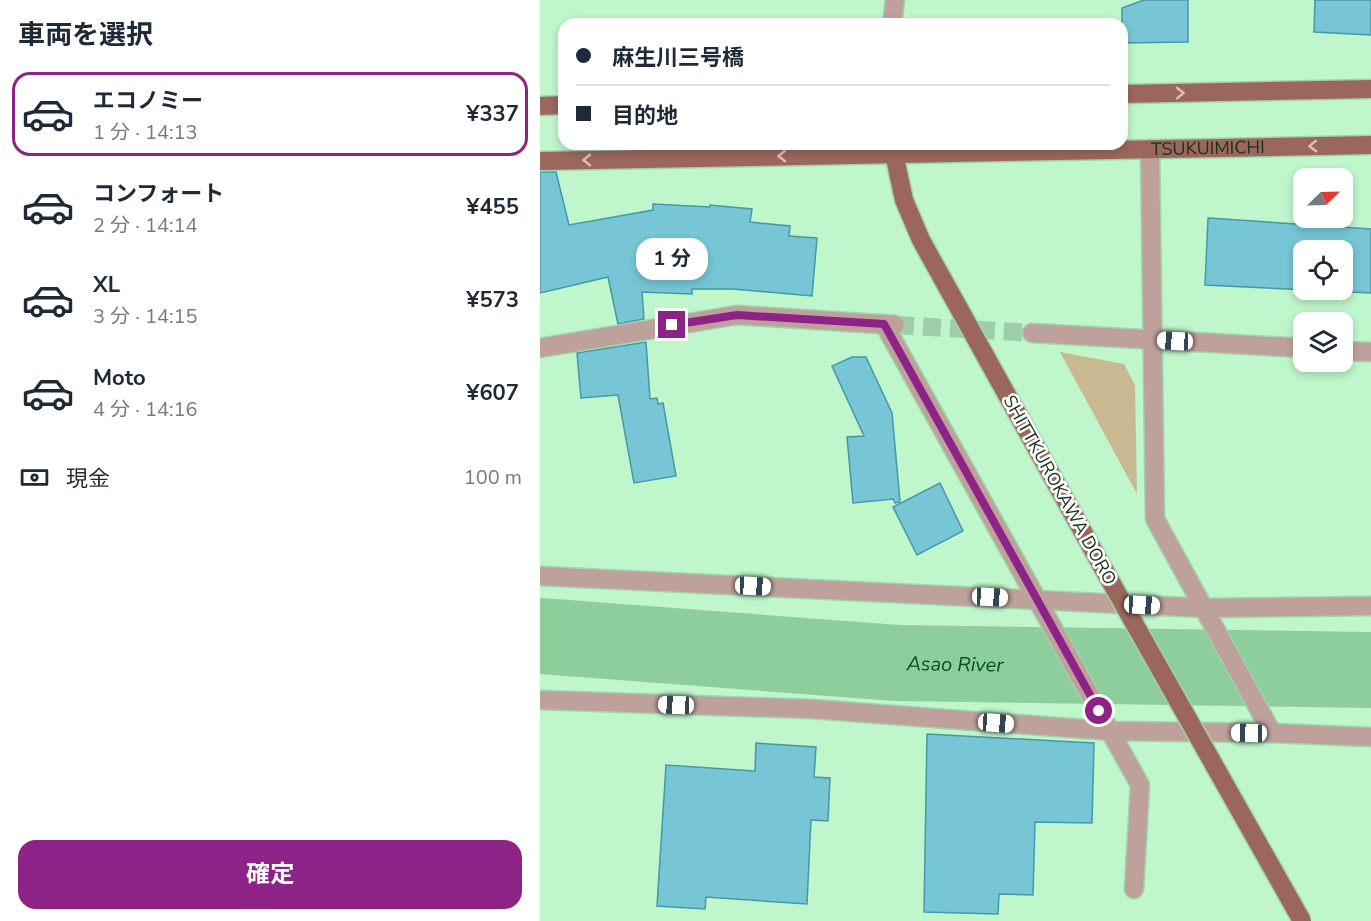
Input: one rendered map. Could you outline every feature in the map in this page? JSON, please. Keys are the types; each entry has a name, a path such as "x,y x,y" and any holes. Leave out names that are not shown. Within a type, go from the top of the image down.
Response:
{"main road":[{"path":"1128,94 1371,89"},
{"path":"540,106 558,105"},
{"name":"TSUKUIMICHI","path":"1128,149 1371,145"},
{"name":"TSUKUIMICHI","path":"540,161 863,150"},
{"name":"SHITTKUROKAWA DORO","path":"892,150 904,200 921,240 1302,921"}],"street":[{"path":"893,18 895,0"},
{"path":"1150,149 1155,519 1272,733"},
{"path":"540,348 737,315 890,325 1040,605 1140,785 1134,889"},
{"path":"1032,333 1293,347"},
{"path":"1353,351 1371,352"},
{"path":"540,576 1040,605 1205,608 1371,606"},
{"path":"540,700 812,709 1110,731 1371,736"}],"shaded area":[{"path":"1060,352 1124,364 1135,385 1137,494"}],"building":[{"path":"1144,0 1188,0 1188,42 1128,43 1128,18 1122,18 1122,8"},
{"path":"1315,0 1371,0 1371,35 1314,32"},
{"path":"540,172 556,172 569,225 653,210 653,204 710,207 710,205 752,209 750,222 790,226 789,236 817,238 812,296 733,289 692,289 692,294 642,292 644,319 618,324 608,277 540,293"},
{"path":"1208,218 1293,224 1293,228 1371,229 1371,293 1353,292 1353,240 1293,240 1293,289 1205,285"},
{"path":"646,342 650,399 657,398 658,404 663,403 676,476 634,483 618,395 581,398 577,353"},
{"path":"852,357 866,357 892,413 900,502 895,503 893,499 853,503 847,437 864,436 832,366"},
{"path":"940,483 963,531 917,555 893,507"},
{"path":"927,734 1094,743 1092,823 1035,822 1033,895 999,894 998,914 924,912"},
{"path":"756,743 816,747 814,777 830,778 828,821 811,820 807,904 706,897 705,909 657,906 666,765 755,771"}],"waterway":[{"name":"Asao River","path":"540,636 897,663 1371,670"}],"tunnel":[{"path":"896,325 1032,333"}],"route":[{"path":"672,325 737,315 884,324 1099,711"}]}
